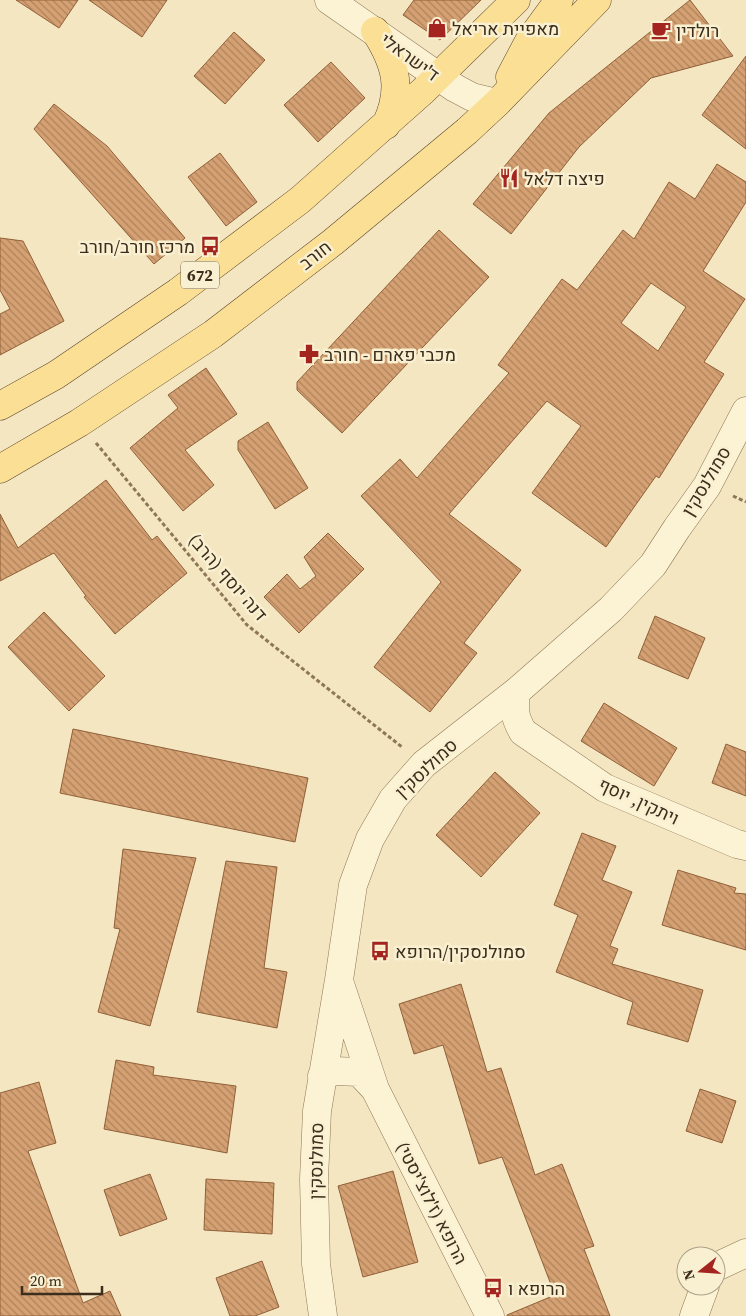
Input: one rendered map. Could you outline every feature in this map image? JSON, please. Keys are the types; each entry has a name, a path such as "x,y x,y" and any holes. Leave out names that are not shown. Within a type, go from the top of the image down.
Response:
{"main road":[{"name":"672","path":"0,406 56,375 178,292 300,200 438,77 516,0"},
{"path":"497,103 529,41 559,0"},
{"name":"חורב","path":"0,469 79,423 213,334 333,242 467,131 497,103 597,0"},
{"path":"375,31 385,46 395,72 395,102 386,125"}],"street":[{"name":"ד'ישראלי","path":"329,0 455,88 472,96 497,103"},
{"name":"סמולנסקין","path":"323,1316 316,1264 314,1179 317,1111 339,980 352,885 370,839 393,799 424,764 516,692 612,609 653,565 676,528 707,486 746,411"},
{"name":"ויתקין, יוסף","path":"516,692 514,708 516,720 522,732 605,788 737,844 746,846"},
{"name":"הרופא (ז'לוצ'יסטי)","path":"339,980 375,1089 490,1316"},
{"name":"הרופא (ז'לוצ'יסטי)","path":"322,1076 335,1071 359,1072 375,1089"},
{"path":"726,1262 746,1253"},
{"path":"694,1316 701,1296"}],"path":[{"name":"דנה יוסף (הרב)","path":"79,423 247,625 424,764"}],"building":[{"path":"16,0 78,0 59,28"},
{"path":"89,0 167,0 142,37"},
{"name":"מאפיית אריאל","path":"414,0 481,0 440,40 403,15"},
{"path":"690,0 733,56 651,78 579,147 511,234 473,204 549,113"},
{"path":"234,32 265,60 225,104 194,76"},
{"path":"746,56 746,149 702,115"},
{"path":"331,62 365,98 318,142 284,105"},
{"path":"54,104 107,146 185,238 154,264 34,129"},
{"path":"220,153 257,202 226,226 188,177"},
{"path":"717,164 746,182 746,202 703,271 745,299 704,362 724,374 659,478 656,476 606,547 532,493 581,426 547,401 449,514 521,570 464,643 477,653 430,712 374,667 441,582 361,496 400,459 417,478 509,373 498,365 562,279 577,290 623,230 634,239 669,182 695,199","holes":["651,283 686,307 658,351 621,323"]},
{"path":"439,230 489,277 342,433 297,390 297,382"},
{"path":"0,238 23,241 64,321 0,355 0,314 10,309 0,290"},
{"path":"206,368 237,414 185,450 214,485 183,511 130,448 178,408 168,395"},
{"path":"268,422 308,488 275,509 238,450 238,441"},
{"path":"106,480 152,540 157,536 187,573 115,634 84,597 86,596 54,553 0,581 0,514 18,548"},
{"path":"328,533 364,569 299,633 264,597 287,574 300,589 316,576 304,557"},
{"path":"44,612 105,676 69,711 8,647"},
{"path":"655,616 705,638 688,679 638,658"},
{"path":"604,703 677,748 654,786 581,741"},
{"path":"73,729 308,778 295,842 60,793"},
{"path":"726,744 746,752 746,796 712,783"},
{"path":"495,772 540,813 481,877 436,835"},
{"path":"582,833 616,846 602,880 632,892 610,946 618,949 612,964 703,990 688,1042 627,1024 633,1002 556,972 578,915 554,905"},
{"path":"123,849 196,858 150,1026 98,1012 120,929 114,928"},
{"path":"226,861 277,867 264,968 287,972 277,1028 197,1012"},
{"path":"678,870 736,888 734,893 746,894 746,950 662,925"},
{"path":"461,984 487,1072 501,1068 535,1175 562,1164 594,1246 584,1249 610,1316 507,1316 555,1295 502,1157 479,1164 443,1045 414,1054 399,1004"},
{"path":"116,1060 154,1067 153,1075 236,1086 227,1153 104,1129"},
{"path":"39,1082 56,1143 28,1151 83,1303 110,1291 121,1316 0,1316 0,1093"},
{"path":"700,1089 736,1101 722,1143 686,1131"},
{"path":"393,1171 418,1262 363,1277 338,1186"},
{"path":"150,1174 167,1219 120,1236 104,1190"},
{"path":"206,1179 274,1183 272,1234 204,1230"},
{"path":"262,1261 279,1307 255,1316 230,1316 216,1278"}],"place":[{"name":"מאפיית אריאל","path":"437,28"},
{"name":"רולדין","path":"661,30"},
{"name":"פיצה דלאל","path":"509,178"},
{"name":"מרכז חורב/חורב","path":"210,246"},
{"name":"מכבי פארם - חורב","path":"309,354"},
{"name":"סמולנסקין/הרופא","path":"380,951"},
{"name":"הרופא ו","path":"493,1288"}]}
